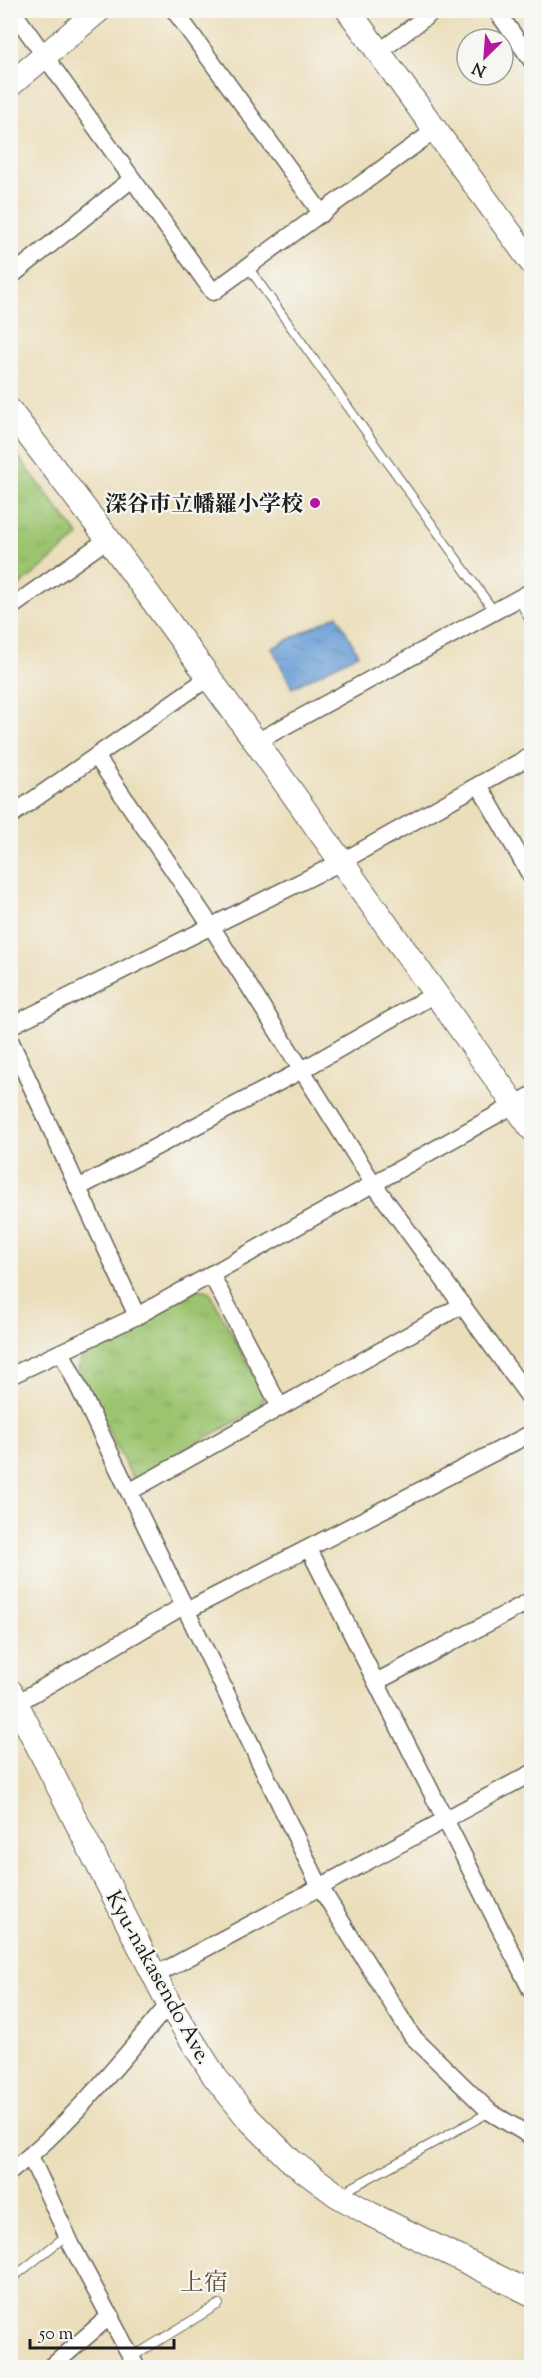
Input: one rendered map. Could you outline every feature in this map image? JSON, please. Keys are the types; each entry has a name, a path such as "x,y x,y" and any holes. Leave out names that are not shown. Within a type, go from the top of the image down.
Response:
{"street":[{"path":"12,10 213,292 434,131"},
{"path":"10,85 99,10"},
{"path":"174,10 322,214"},
{"path":"348,10 434,131 528,249"},
{"path":"379,52 435,10"},
{"path":"496,10 531,61"},
{"path":"10,277 132,179"},
{"path":"10,411 108,539 256,742 435,994 523,1100 531,1129"},
{"path":"10,608 108,539"},
{"path":"256,742 524,595"},
{"path":"10,816 208,678"},
{"path":"10,1026 341,862 531,755"},
{"path":"96,756 211,926 373,1183 531,1401"},
{"path":"479,785 531,878"},
{"path":"78,1188 302,1070 435,994"},
{"path":"10,1040 137,1316"},
{"path":"11,1374 62,1353 137,1316 523,1100"},
{"path":"211,1274 280,1407"},
{"path":"129,1492 462,1305"},
{"path":"62,1353 320,1887 412,2036 490,2112 531,2138"},
{"path":"13,1700 186,1607 309,1549 531,1433"},
{"path":"309,1549 531,1992"},
{"path":"376,1682 531,1600"},
{"name":"Kyu-nakasendo Ave.","path":"13,1700 169,2004 215,2077 247,2117 291,2161 337,2195 370,2214 531,2294"},
{"path":"154,1976 531,1773"},
{"path":"516,1961 531,1953"},
{"path":"10,2172 85,2103 169,2004"},
{"path":"30,2156 67,2235 135,2362"},
{"path":"50,2367 111,2315"}],"lane":[{"path":"248,267 494,611"},
{"path":"524,595 531,625"},
{"path":"337,2195 490,2112"},
{"path":"10,2280 67,2235"},
{"path":"135,2362 219,2304"}],"green space":[{"path":"10,446 79,536 11,593 10,593"},
{"path":"197,1289 209,1291 265,1396 258,1409 133,1479 78,1371 81,1354"}],"water":[{"path":"337,615 358,654 292,688 272,648"}],"place":[{"name":"深谷市立幡羅小学校","path":"315,503"}],"district":[{"name":"上宿","path":"204,2282"}]}
